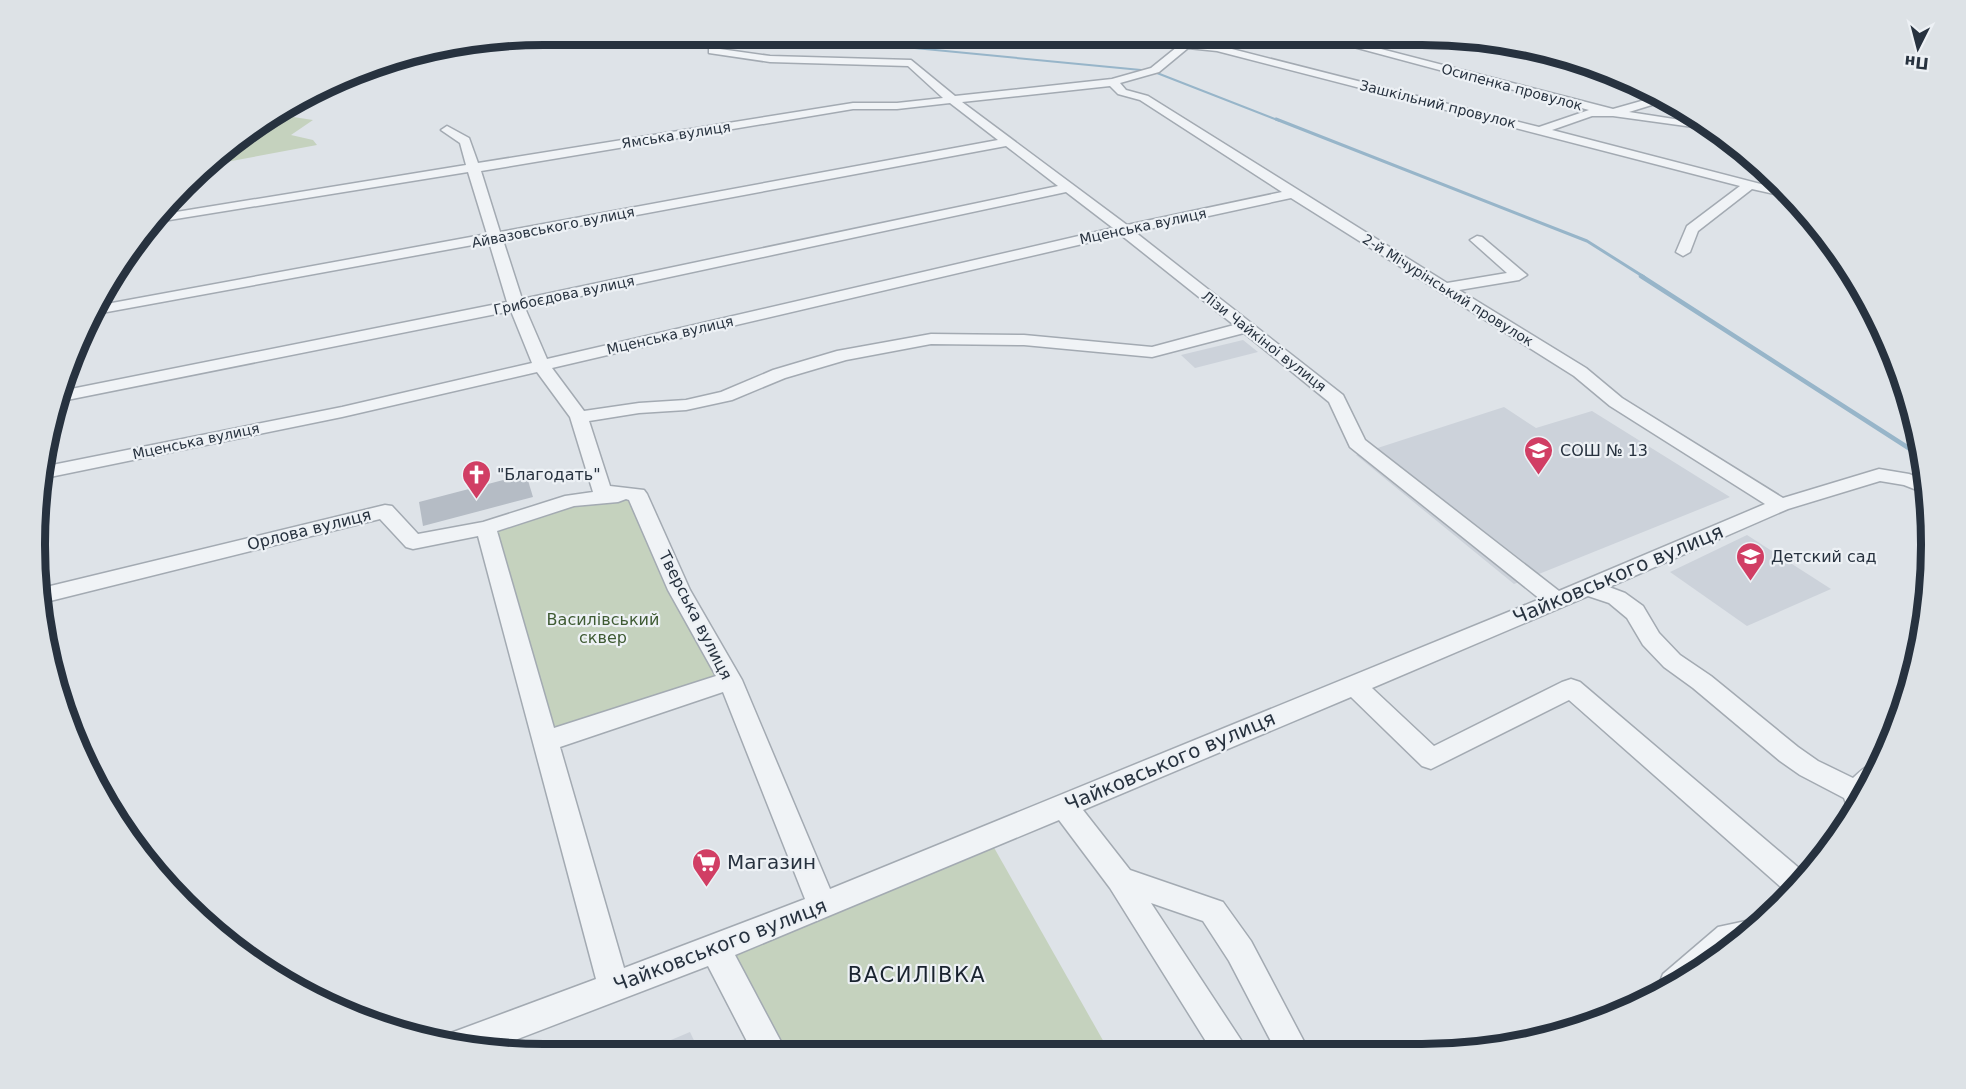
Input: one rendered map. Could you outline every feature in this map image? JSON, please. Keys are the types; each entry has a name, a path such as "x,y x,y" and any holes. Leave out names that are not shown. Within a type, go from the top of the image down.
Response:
{"street":[{"name":"Зашкільний провулок","path":"1186,45 1217,48 1775,191"},
{"name":"Ямська вулиця","path":"167,218 853,106 897,106 1113,82 1155,70 1186,45"},
{"path":"1217,48 1226,45"},
{"name":"Осипенка провулок","path":"1352,45 1613,113 1692,125"},
{"name":"Лізи Чайкіної вулиця","path":"713,51 770,59 911,63 951,99 1124,230 1337,399 1357,443 1557,601"},
{"name":"2-й Мічурінський провулок","path":"1113,82 1122,92 1144,98 1293,194 1580,372 1616,402 1781,505"},
{"path":"1541,130 1591,113 1613,113 1651,102"},
{"path":"447,130 465,141 516,305 541,365 579,417 602,491 637,494"},
{"name":"Айвазовського вулиця","path":"105,309 1008,142"},
{"path":"1683,252 1692,229 1749,184"},
{"name":"Грибоєдова вулиця","path":"68,395 516,305 1068,188"},
{"name":"Мценська вулиця","path":"50,471 342,412 1124,230 1293,194"},
{"path":"1445,288 1519,275 1477,240"},
{"path":"579,417 639,408 687,405 726,396 779,374 843,356 931,339 1024,340 1152,352 1247,327"},
{"name":"Чайковського вулиця","path":"475,1039 715,949 822,906 1557,601 1781,505 1879,475 1917,484"},
{"name":"Орлова вулиця","path":"48,594 386,511 413,542 486,528 572,501 637,494"},
{"name":"Тверська вулиця","path":"637,494 679,590 730,680 822,906"},
{"path":"486,528 614,987"},
{"path":"1587,588 1617,598 1635,612 1651,639 1672,661 1702,682 1789,754 1809,768 1857,788"},
{"path":"546,741 730,680"},
{"path":"1354,685 1431,759 1571,688 1792,880"},
{"path":"1064,805 1120,879 1226,1044"},
{"path":"1120,879 1213,911 1240,951 1289,1044"},
{"path":"1716,948 1731,937"},
{"path":"715,949 766,1044"}],"shaded area":[{"path":"1243,340 1258,352 1195,368 1181,355"},
{"name":"СОШ № 13","path":"1504,407 1536,428 1592,411 1730,497 1514,584 1356,455"},
{"name":"Детский сад","path":"1747,535 1831,589 1747,626 1670,572"},
{"path":"690,1032 696,1044 661,1044"}],"green space":[{"path":"288,116 313,120 291,135 313,140 317,145 223,163 240,148"},
{"name":"Василівський сквер","path":"637,494 730,680 546,741 486,528 572,500"},
{"path":"988,837 1105,1044 769,1044 715,949"}],"building":[{"name":"\"Благодать\"","path":"526,474 533,497 423,526 419,502"}],"waterway":[{"path":"883,45 1141,70"},
{"path":"1157,73 1280,121"},
{"path":"1276,119 1587,241 1644,277"},
{"path":"1641,276 1912,450"}],"place":[{"name":"СОШ № 13","path":"1539,476"},
{"name":"\"Благодать\"","path":"476,500"},
{"name":"Детский сад","path":"1750,582"},
{"name":"Магазин","path":"706,888"}],"district":[{"name":"ВАСИЛІВКА","path":"917,975"}]}
